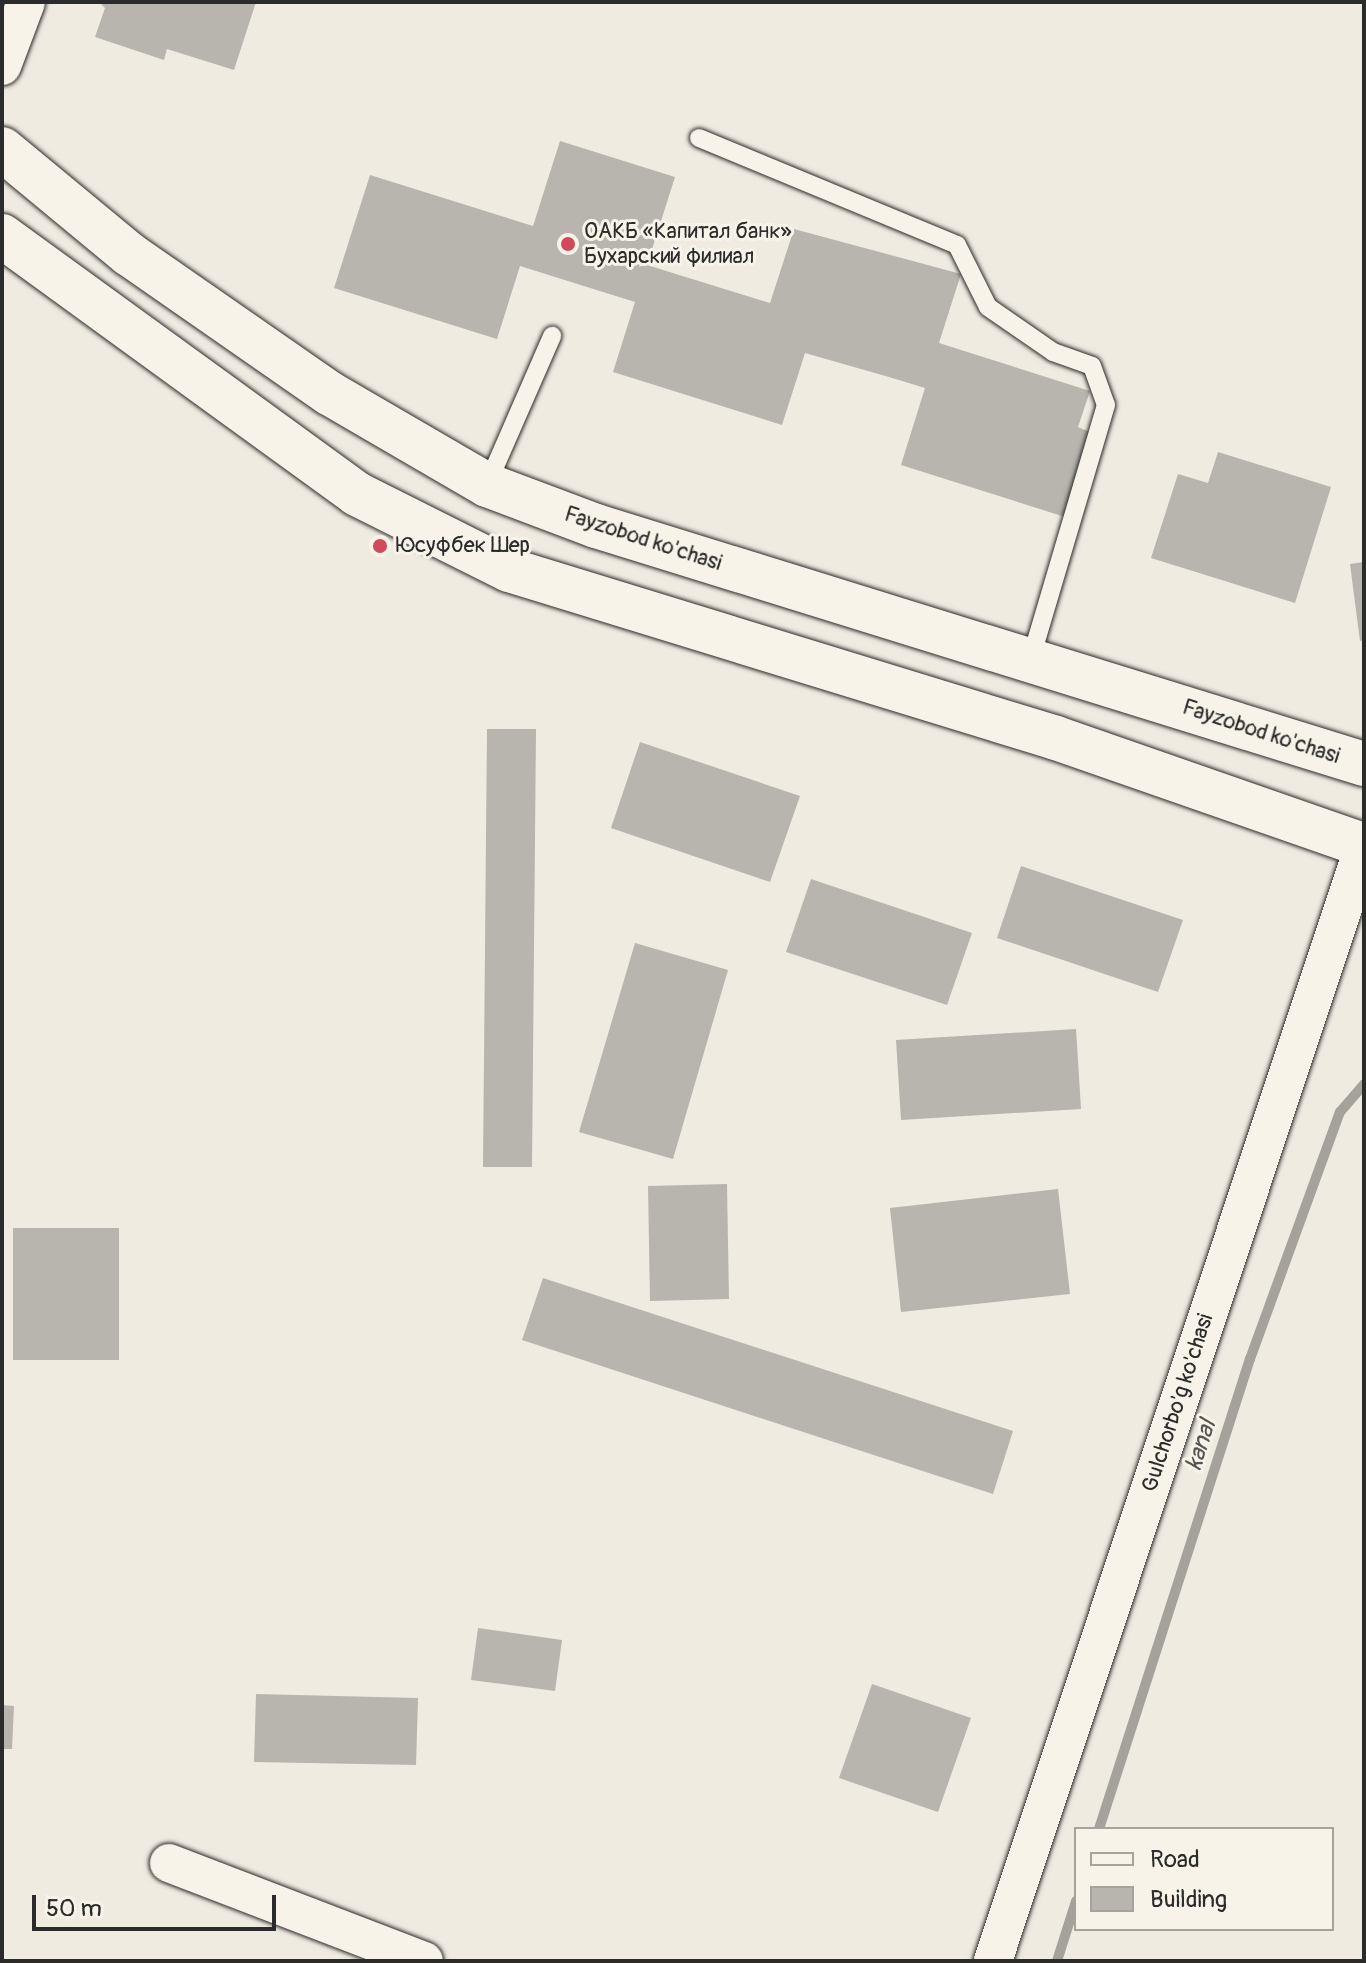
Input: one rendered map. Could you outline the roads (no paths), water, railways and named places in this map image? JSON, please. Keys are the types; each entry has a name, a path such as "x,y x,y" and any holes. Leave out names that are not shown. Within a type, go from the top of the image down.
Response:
{"main road":[{"name":"Fayzobod ko'chasi","path":"2,149 129,254 329,393 487,485 596,526 1031,658 1364,764"},
{"path":"2,236 357,494 509,570 1056,738 1364,845"}],"street":[{"path":"2,66 26,2"},
{"name":"Gulchorbo'g ko'chasi","path":"993,1961 1364,845"},
{"path":"169,1863 317,1914 424,1961"}],"lane":[{"path":"699,138 957,245 988,307 1053,352 1092,366 1106,405 1031,658"},
{"path":"487,485 552,336"}],"waterway":[{"name":"kanal","path":"1100,1827 1250,1359 1340,1112 1364,1084"},
{"name":"kanal","path":"1057,1961 1074,1907"}],"place":[{"name":"ОАКБ «Капитал банк» Бухарский филиал","path":"568,244"},
{"name":"Юсуфбек Шер","path":"380,546"}]}
